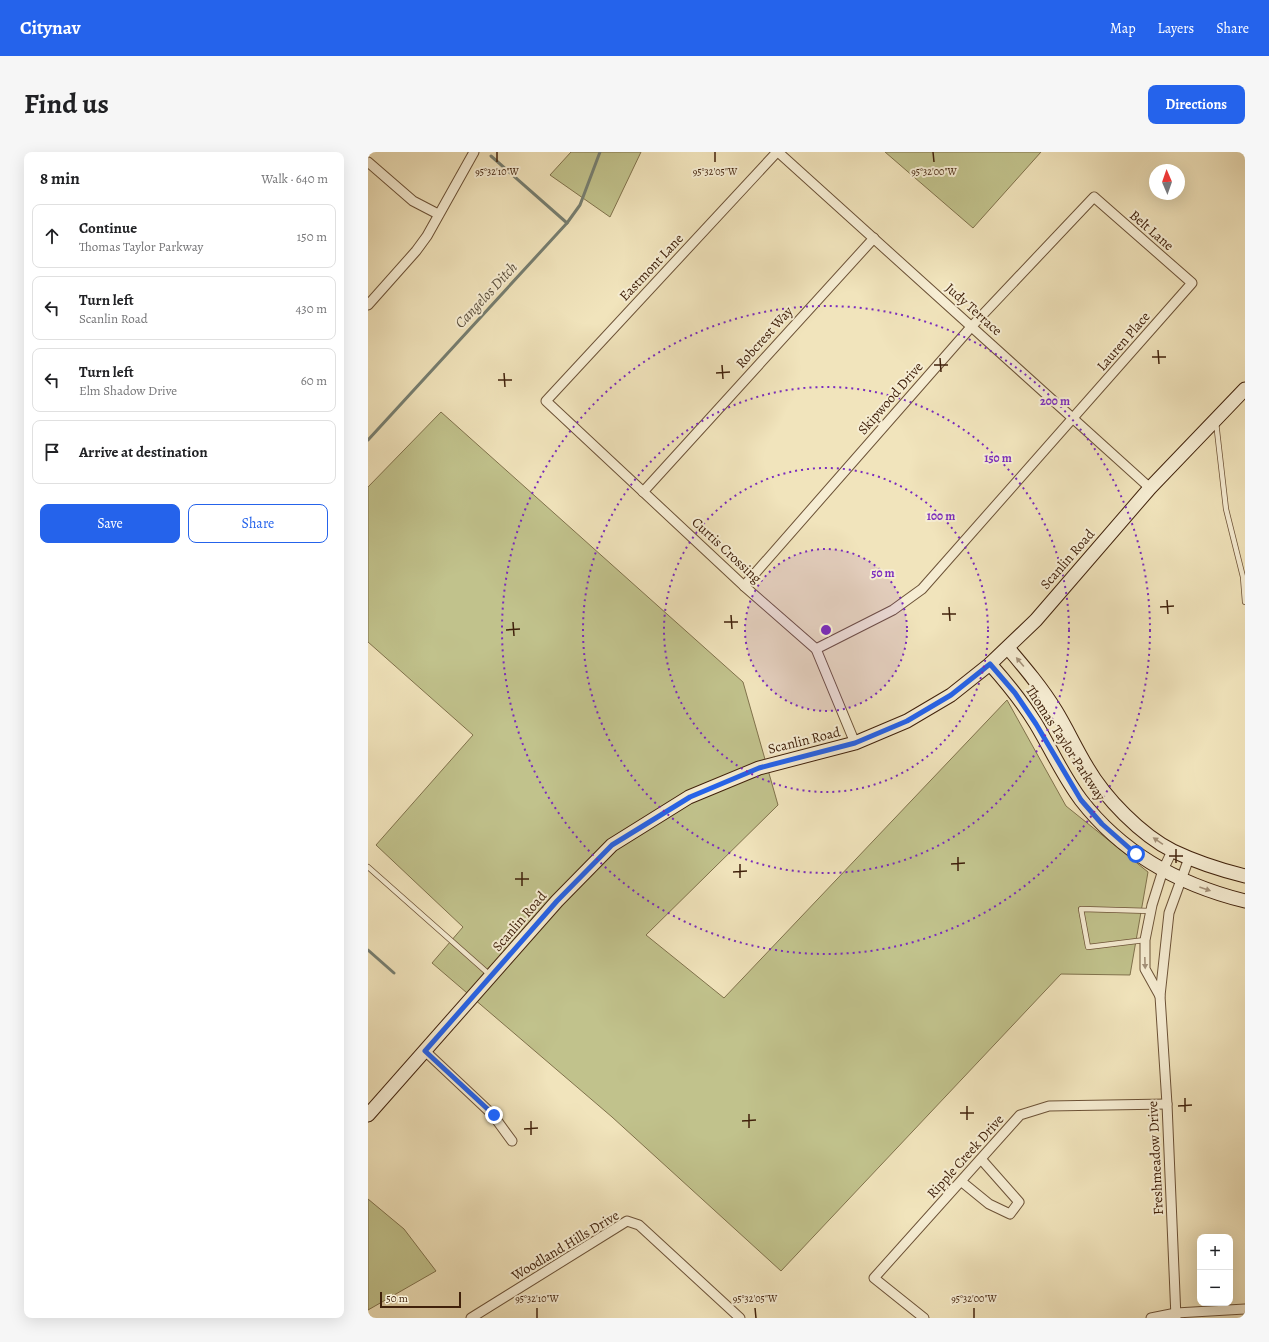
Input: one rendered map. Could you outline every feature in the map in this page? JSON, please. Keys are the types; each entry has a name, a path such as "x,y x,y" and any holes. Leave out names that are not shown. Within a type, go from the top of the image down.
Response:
{"street":[{"path":"368,305 416,251 427,236 474,152"},
{"name":"Judy Terrace","path":"778,152 1150,488"},
{"name":"Eastmont Lane","path":"546,401 778,152"},
{"path":"368,162 413,201 438,214"},
{"name":"Belt Lane","path":"1094,197 1192,283"},
{"name":"Skipwood Drive","path":"744,586 972,326 1094,197"},
{"name":"Robcrest Way","path":"643,492 874,238"},
{"name":"Lauren Place","path":"816,649 893,610 922,589 1192,283"},
{"name":"Scanlin Road","path":"368,1115 557,901 612,845 690,797 759,768 855,743 907,721 951,695 990,664 1036,620 1150,488 1216,421 1245,389"},
{"name":"Curtis Crossing","path":"546,401 744,586 816,649 855,743"},
{"name":"Thomas Taylor Parkway","path":"1008,648 1037,683 1056,711 1087,768 1102,789 1124,814 1150,836 1172,851 1245,876"},
{"name":"Thomas Taylor Parkway","path":"990,664 1015,693 1032,718 1081,800 1102,824 1136,854 1181,880 1245,901"},
{"name":"Freshmeadow Drive","path":"1160,996 1145,969 1145,940 1151,911 1164,870 1172,851"},
{"name":"Freshmeadow Drive","path":"1176,1315 1167,1104 1160,996 1169,913 1189,858"},
{"path":"425,1051 494,1115 512,1141"},
{"name":"Ripple Creek Drive","path":"924,1318 874,1278 962,1182 1020,1115 1049,1106 1167,1104"},
{"path":"962,1182 989,1204 1010,1214 1019,1202 981,1159"},
{"name":"Woodland Hills Drive","path":"471,1318 627,1221 639,1225 740,1318"},
{"path":"1151,1318 1245,1309"}],"lane":[{"path":"1216,421 1226,509 1244,577 1245,602"},
{"path":"368,867 491,976"},
{"path":"1145,940 1088,947 1081,909 1151,911"}],"green space":[{"path":"571,152 641,152 610,217 550,175"},
{"path":"885,152 1041,152 973,228"},
{"path":"441,412 743,682 778,805 646,935 724,998 1007,700 1066,806 1148,872 1130,975 1061,974 781,1271 612,1117 432,963 463,927 376,845 473,735 368,642 368,487"},
{"path":"368,1199 404,1229 436,1271 368,1310"}],"waterway":[{"name":"Cangelos Ditch","path":"368,440 567,223 580,205 600,152"},
{"path":"491,156 567,223"},
{"name":"Cangelos Ditch","path":"368,950 394,973"}],"route":[{"path":"494,1115 425,1051 557,901 612,845 690,797 759,768 855,743 907,721 951,695 990,664 1015,693 1036,724 1081,800 1102,824 1136,854"}]}
